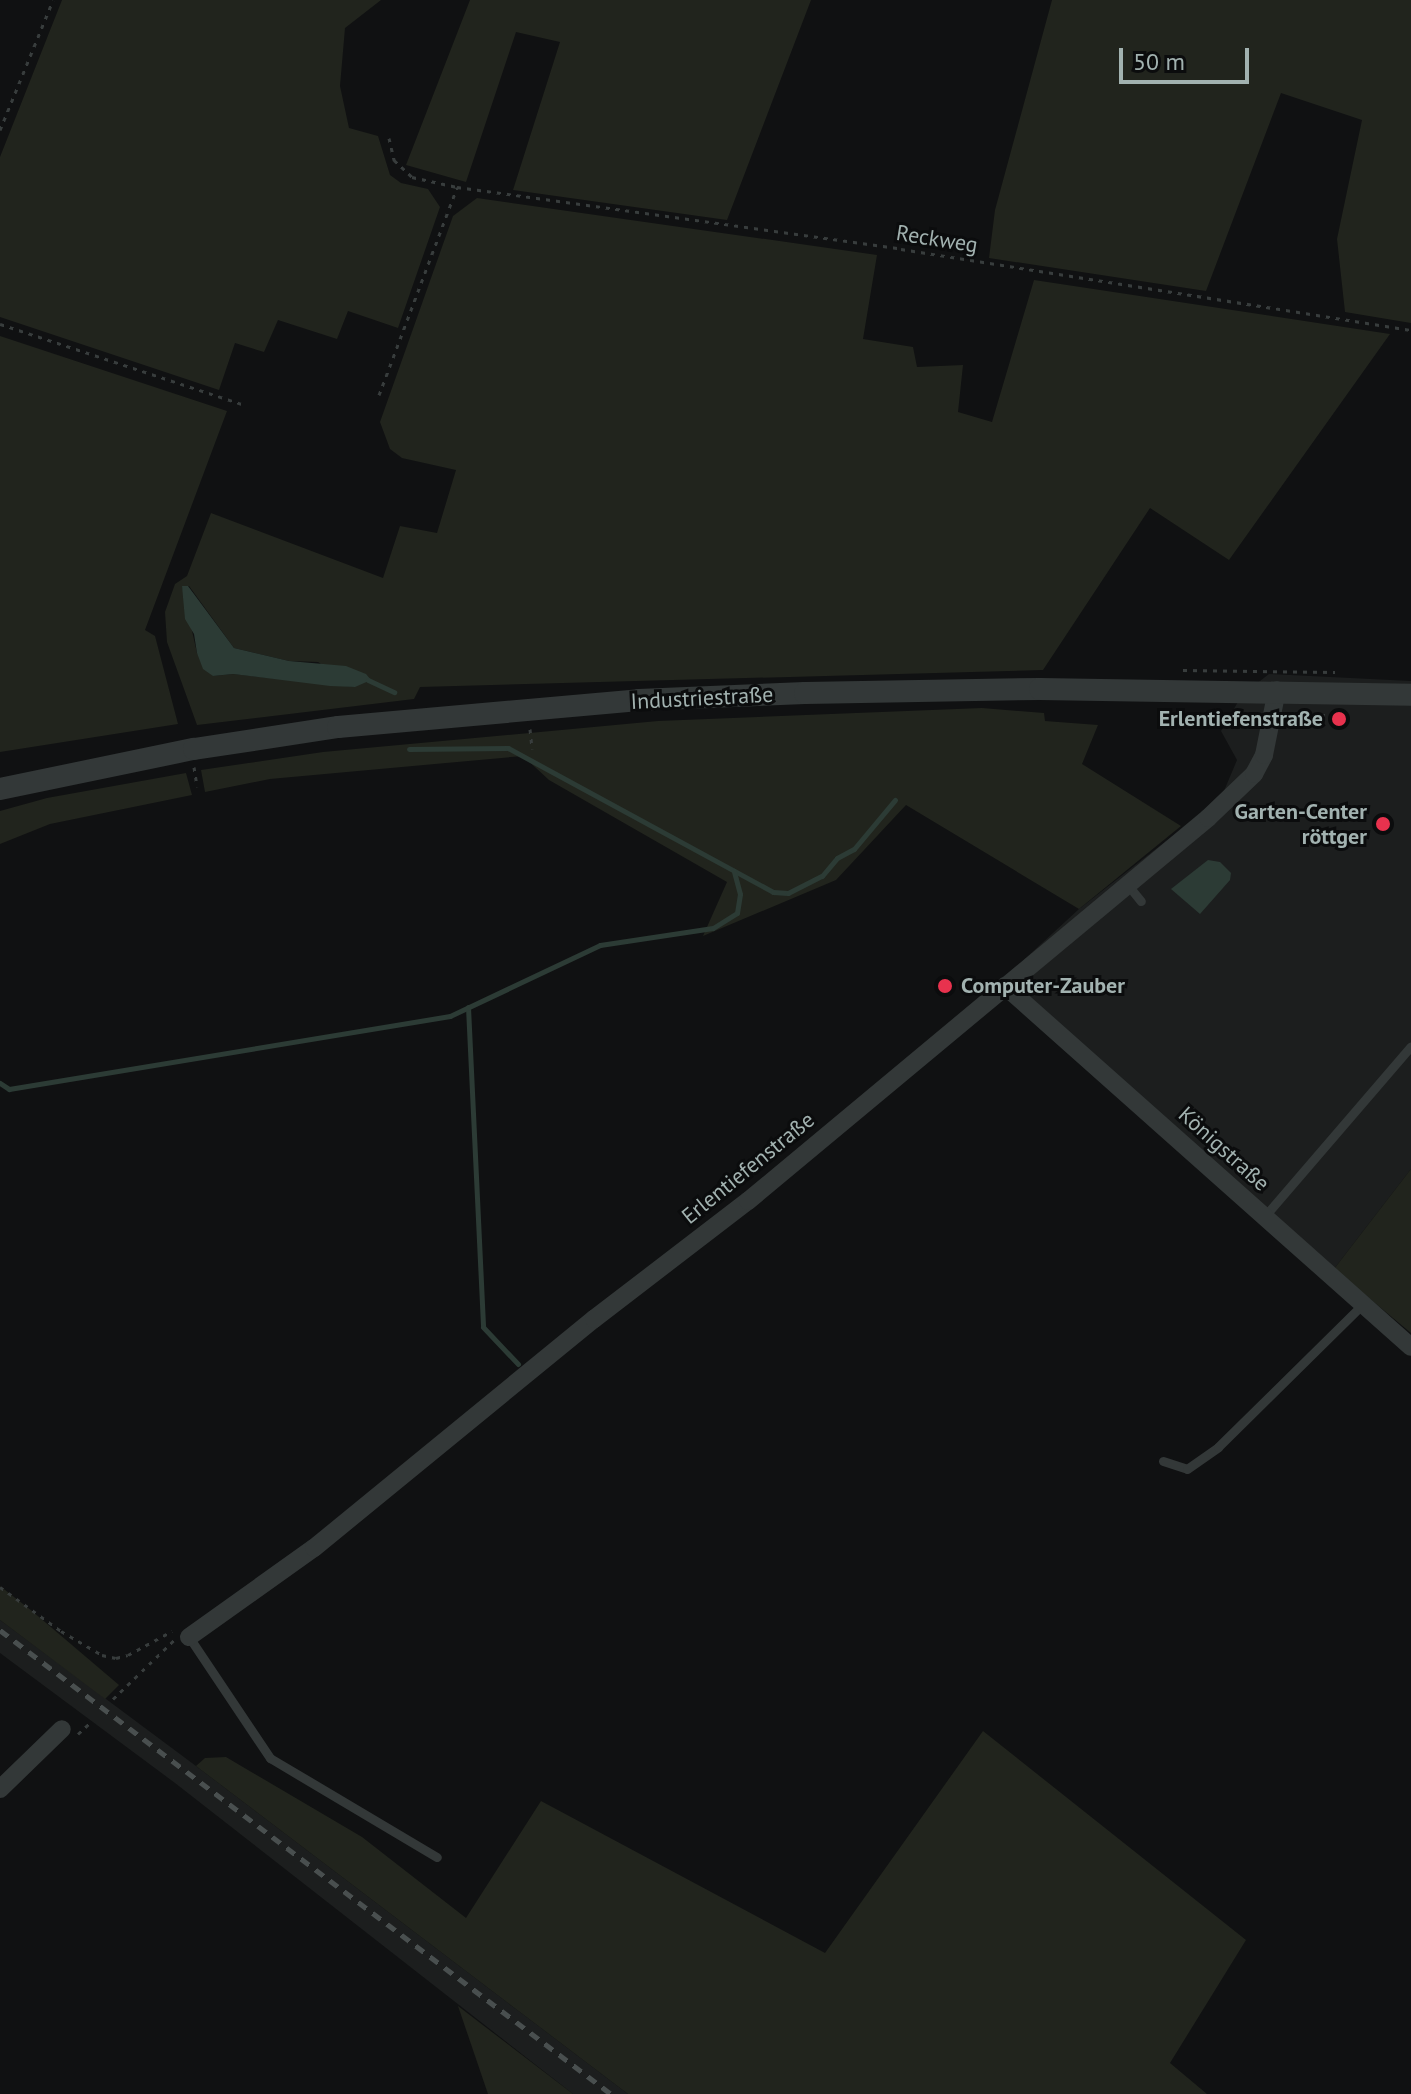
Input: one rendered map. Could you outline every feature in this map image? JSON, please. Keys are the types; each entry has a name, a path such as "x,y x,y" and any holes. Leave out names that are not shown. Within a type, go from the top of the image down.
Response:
{"street":[{"name":"Industriestraße","path":"0,789 165,754 338,727 623,702 891,691 1277,690 1411,695"},
{"name":"Erlentiefenstraße","path":"189,1637 314,1548 570,1338 748,1201 1254,774 1264,755 1277,690"},
{"name":"Königstraße","path":"1005,986 1411,1347"},
{"path":"0,1789 62,1729"}],"lane":[{"path":"1127,884 1141,901"},
{"path":"1264,1217 1411,1046"},
{"path":"1163,1461 1187,1469 1218,1447 1362,1305"},
{"path":"189,1637 270,1758 437,1857"}],"path":[{"path":"0,130 53,0"},
{"name":"Reckweg","path":"389,138 394,160 412,177 457,187 901,249 1411,330"},
{"path":"379,395 457,187"},
{"path":"0,324 242,404"},
{"path":"0,1587 61,1631 102,1655 116,1658 128,1655 171,1630 180,1638 113,1699"}],"shaded area":[{"path":"62,0 381,0 345,28 340,86 349,128 378,136 390,175 401,183 428,189 440,207 398,328 348,311 337,339 278,320 264,352 235,343 219,390 0,317 0,157"},
{"path":"470,0 811,0 727,220 513,190 560,42 516,32 466,182 406,165"},
{"path":"1052,0 1411,0 1411,323 1345,312 1337,239 1362,120 1281,93 1206,291 989,258 995,210"},
{"path":"477,198 877,255 863,339 913,347 917,367 963,365 958,412 992,422 1034,280 1390,334 1229,560 1150,508 1043,670 420,687 414,699 197,725 167,642 165,612 175,584 187,576 211,513 383,578 400,526 437,533 456,470 402,458 390,449 380,422 453,216","holes":["182,586 189,586 234,648 289,661 318,662 355,687 233,674 213,676 197,653"]},
{"path":"0,336 227,411 145,630 155,636 178,724 0,752"},
{"path":"182,586 188,586 234,648 289,661 346,666 366,674 371,680 355,687 233,674 213,676 203,669 194,634 185,619"},
{"path":"1269,674 1411,681 1411,1169 1334,1269 1005,977 1079,909 1221,798 1237,760 1221,731 1242,695"},
{"path":"982,708 1044,713 1045,721 1098,725 1082,764 1181,826 1079,909 906,805 836,880 703,936 727,882 549,780 523,756 270,779 205,792 201,770 323,752 658,721"},
{"path":"186,773 192,795 50,824 0,844 0,811 47,798"},
{"path":"1208,860 1220,862 1231,873 1230,880 1200,914 1171,889"},
{"path":"1411,1169 1411,1333 1334,1269"},
{"path":"0,1586 119,1685 105,1699 0,1620"},
{"path":"0,1620 628,2094 573,2094 175,1783 0,1653"},
{"path":"983,1731 1246,1940 1170,2063 1207,2094 628,2094 196,1766 205,1758 226,1757 362,1837 466,1918 541,1801 825,1953"},
{"path":"458,2006 573,2094 488,2094"}],"waterway":[{"path":"368,680 394,692"},
{"path":"409,749 508,748 773,892 788,893 822,876 837,858 854,849 895,800"},
{"path":"0,1083 9,1089 450,1016 600,945 713,928 737,913 740,894 734,871"},
{"path":"468,1007 483,1327 518,1364"}],"railway":[{"path":"0,1630 611,2094"}],"place":[{"name":"Erlentiefenstraße","path":"1339,719"},
{"name":"Garten-Center röttger","path":"1383,824"},
{"name":"Computer-Zauber","path":"945,986"}]}
